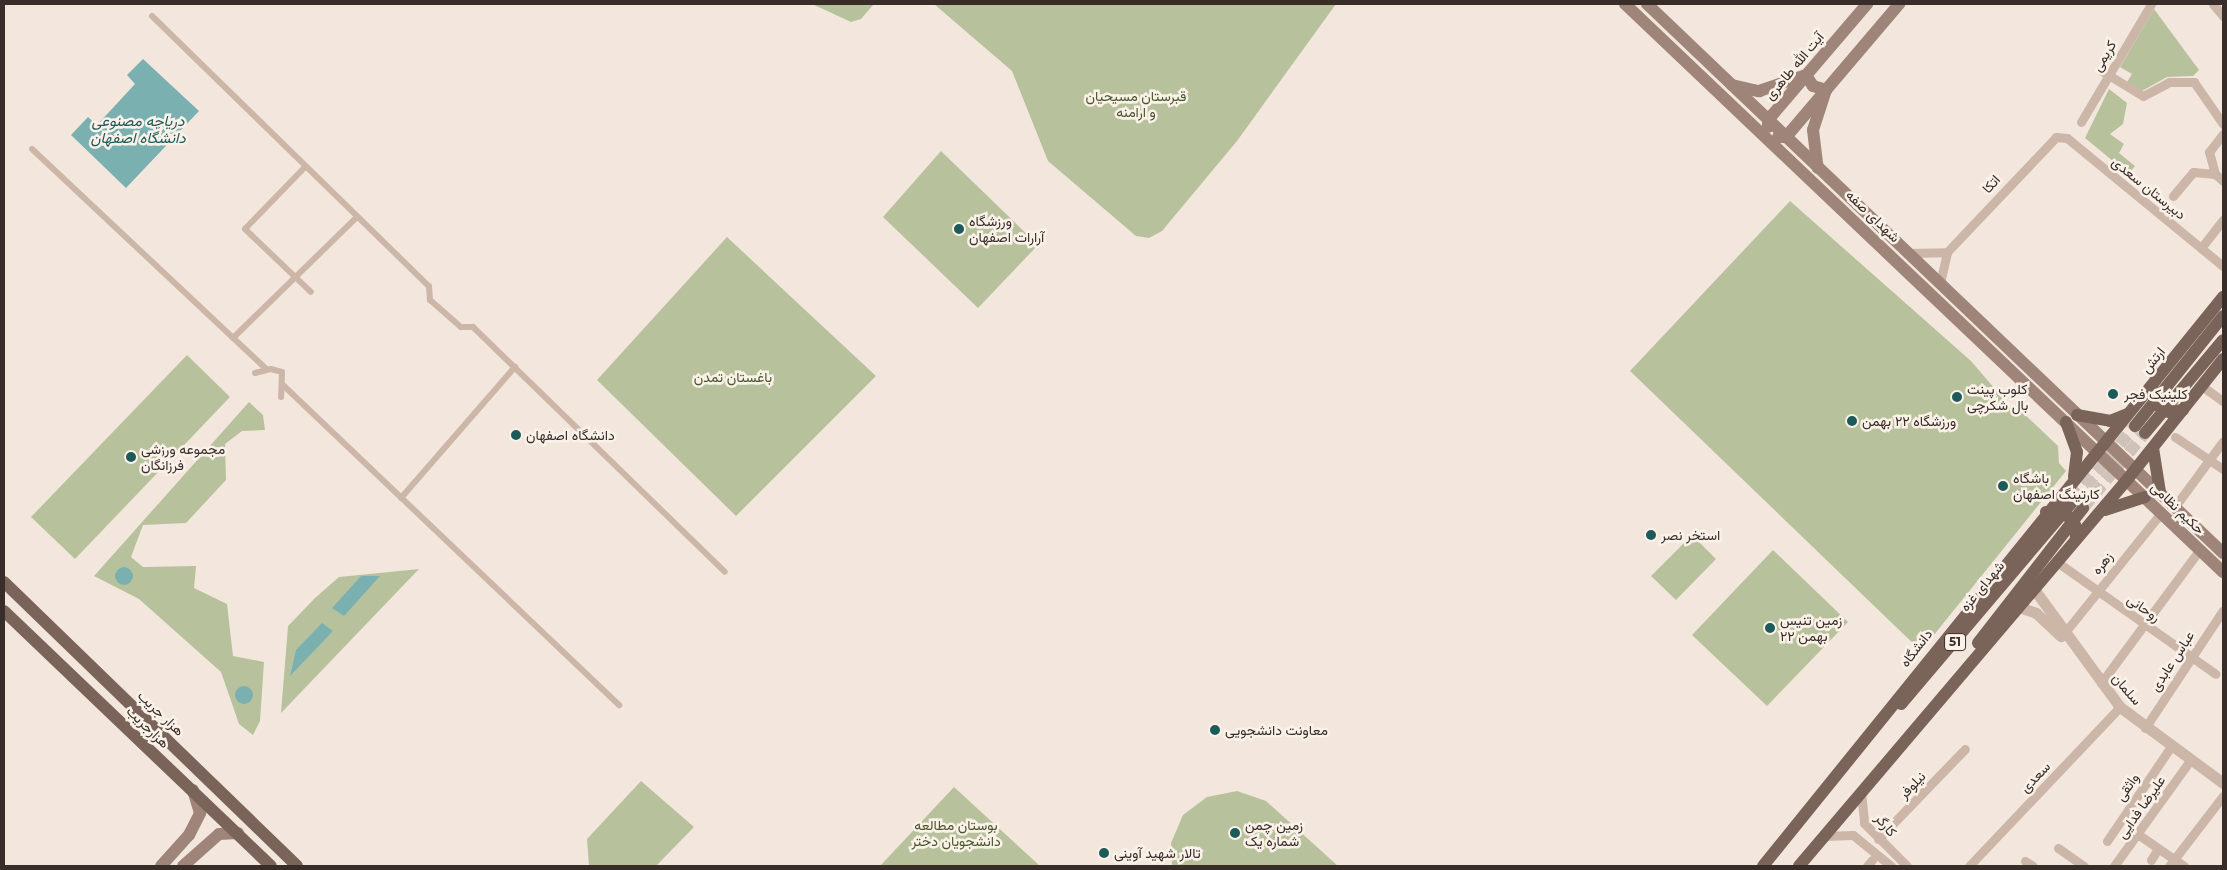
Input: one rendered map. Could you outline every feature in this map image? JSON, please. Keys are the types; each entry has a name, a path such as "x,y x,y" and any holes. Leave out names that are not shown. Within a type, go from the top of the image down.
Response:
{"main road":[{"name":"شهدای صفه","path":"1625,4 2072,418 2105,442 2120,456"},
{"name":"شهدای صفه","path":"1647,4 1908,252 2072,418 2097,453 2112,468"},
{"name":"آیت الله طاهری","path":"1768,137 1768,120 1867,4"},
{"path":"1768,137 1786,137 1899,4"},
{"path":"1732,85 1759,91 1806,75 1813,86 1826,90"},
{"path":"1818,168 1813,130 1826,90"},
{"name":"ارتش","path":"2097,453 2223,297"},
{"path":"2223,316 2140,430 2223,340"},
{"path":"2136,489 2136,470 2223,359"},
{"path":"2152,386 2159,406 2169,412 2183,410"},
{"path":"2074,478 2077,452 2072,418 2110,421 2131,412"},
{"path":"2153,448 2160,492"},
{"name":"دانشگاه","path":"1763,866 1833,781 2046,512 2097,453"},
{"name":"حکیم نظامی","path":"2120,456 2160,492 2177,504 2222,550"},
{"name":"حکیم نظامی","path":"2112,468 2223,572"},
{"path":"2136,489 2136,480 2146,479"},
{"path":"1861,792 2098,514 2136,489"},
{"path":"2098,514 2136,489"},
{"name":"شهدای غزه","path":"1833,781 2078,504 1861,792"},
{"path":"2046,512 2068,516 2076,525 2076,539"},
{"name":"هزار جریب","path":"4,582 297,866"},
{"name":"هزارجریب","path":"4,611 271,866"},
{"path":"161,866 189,835 200,813 193,790"},
{"name":"51","path":"1799,866 1861,792"},
{"path":"183,866 219,834 238,833"}],"street":[{"name":"کریمی","path":"2081,122 2105,73 2152,4"},
{"path":"2214,4 2223,16"},
{"path":"152,16 429,286 430,300 461,327 473,327 725,572"},
{"path":"2105,73 2143,96 2169,82 2194,82 2223,124"},
{"path":"2223,134 2210,152 2216,174 2223,181"},
{"name":"دبیرستان سعدی","path":"2056,137 2067,138 2223,266"},
{"name":"اتکا","path":"1947,252 2056,137"},
{"path":"32,149 266,369"},
{"path":"305,167 245,229 311,292"},
{"path":"2173,196 2193,172 2216,174"},
{"path":"233,338 357,217"},
{"path":"2201,248 2223,220"},
{"path":"1908,252 1947,252 1940,284"},
{"path":"402,498 515,367"},
{"path":"255,373 266,369 282,372 284,386 280,397"},
{"path":"284,386 619,705"},
{"path":"2202,386 2223,401"},
{"path":"2176,437 2223,469"},
{"path":"2177,504 2223,441"},
{"name":"زهره","path":"2066,631 2161,513"},
{"path":"2101,683 2200,550"},
{"name":"روحانی","path":"2057,562 2216,674"},
{"name":"سلمان","path":"2034,589 2040,608 2066,631 2076,652 2120,708 2189,762 2223,783"},
{"path":"2019,607 2040,608 2076,652"},
{"name":"عباس عابدی","path":"2145,728 2223,610"},
{"name":"سعدی","path":"1969,866 2120,708"},
{"name":"واثقی","path":"2107,841 2170,748"},
{"name":"نیلوفر","path":"1878,839 1965,749"},
{"name":"علیرضا فدایی","path":"2114,866 2139,835 2189,762"},
{"name":"کارگر","path":"1861,792 1864,823 1878,839 1908,866"},
{"path":"2171,863 2223,796"},
{"name":"کارگر","path":"1824,836 1853,835 1891,866"},
{"path":"2139,835 2158,849 2171,863 2184,866"},
{"path":"2058,848 2084,866"},
{"path":"2151,860 2158,849"}],"green space":[{"path":"812,4 874,4 861,19 851,22"},
{"name":"قبرستان مسیحیان و ارامنه","path":"934,4 1336,4 1237,141 1162,231 1149,238 1136,236 1048,161 1012,71"},
{"path":"2154,9 2199,70 2193,76 2167,77 2142,91 2127,82 2132,74 2120,67"},
{"path":"2109,89 2127,103 2123,124 2110,134 2124,144 2119,153 2135,166 2131,171 2125,171 2085,138"},
{"path":"941,151 1038,245 978,308 883,217"},
{"name":"ورزشگاه ۲۲ بهمن","path":"1790,201 1971,361 2013,410 2020,410 2058,446 2059,463 2066,471 1921,651 1630,371"},
{"name":"باغستان تمدن","path":"727,237 876,376 736,516 597,380"},
{"name":"مجموعه ورزشی فرزانگان","path":"187,355 230,397 75,559 31,517"},
{"path":"249,402 263,415 265,430 242,431 225,444 226,480 186,523 143,525 131,557 143,567 196,566 194,588 227,604 233,656 264,662 260,721 253,735 239,724 221,672 139,599 94,576"},
{"path":"1692,535 1716,559 1676,600 1651,576"},
{"name":"زمین تنیس ۲۲ بهمن","path":"1773,550 1848,622 1767,706 1692,635"},
{"path":"419,569 281,713 288,626 339,577"},
{"path":"641,781 694,827 656,866 589,866 587,839"},
{"name":"بوستان مطالعه دانشجویان دختر","path":"954,787 1040,866 880,866"},
{"name":"زمین چمن شماره یک","path":"1237,791 1266,801 1338,866 1172,866 1171,843 1183,815 1207,797"}],"water":[{"name":"دریاچه مصنوعی دانشگاه اصفهان","path":"143,59 199,111 126,188 71,135 88,117 97,125 135,84 127,75"},
{"path":"120,567 128,567 133,572 131,583 120,585 115,580 115,572"},
{"path":"361,576 380,576 344,616 332,608"},
{"path":"322,623 333,631 290,676 296,650"},
{"path":"240,686 248,686 253,691 251,702 240,704 235,699 235,691"}],"tunnel":[{"path":"2074,500 2135,426"},
{"path":"2083,508 2145,433"}],"place":[{"name":"ورزشگاه آرارات اصفهان","path":"959,229"},
{"name":"کلینیک فجر","path":"2113,394"},
{"name":"کلوب پینت بال شکرچی","path":"1957,397"},
{"name":"ورزشگاه ۲۲ بهمن","path":"1852,421"},
{"name":"دانشگاه اصفهان","path":"516,435"},
{"name":"مجموعه ورزشی فرزانگان","path":"131,457"},
{"name":"باشگاه کارتینگ اصفهان","path":"2003,486"},
{"name":"استخر نصر","path":"1651,535"},
{"name":"زمین تنیس ۲۲ بهمن","path":"1770,628"},
{"name":"معاونت دانشجویی","path":"1215,730"},
{"name":"زمین چمن شماره یک","path":"1235,833"},
{"name":"تالار شهید آوینی","path":"1104,853"}]}
